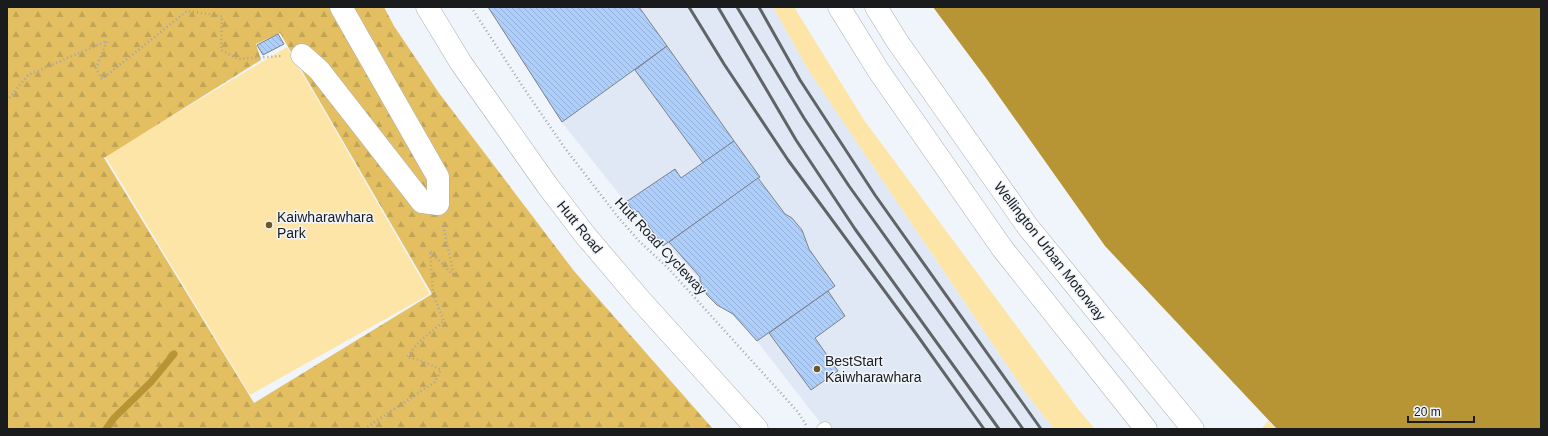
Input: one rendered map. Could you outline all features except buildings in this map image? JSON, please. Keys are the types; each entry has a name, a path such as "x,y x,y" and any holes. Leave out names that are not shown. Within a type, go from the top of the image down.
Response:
{"main road":[{"path":"302,55 319,70 422,202 438,204 438,177 340,7"},
{"name":"Hutt Road","path":"427,7 462,63 547,185 585,235 647,307 757,429"},
{"path":"839,7 878,70 1002,248 1146,429"},
{"name":"Wellington Urban Motorway","path":"876,7 897,41 1028,227 1193,429"}],"path":[{"name":"Hutt Road Cycleway","path":"471,7 560,141 618,217 639,241 668,268 793,407 808,429"},
{"path":"7,100 28,75 107,41 96,68 102,78 187,10 222,16 221,50 238,59 302,55"},
{"path":"364,429 435,382 441,370 422,361 407,357 419,342 444,321 432,294 430,250 454,276 438,204"}],"shaded area":[{"path":"488,7 773,7 809,71 1023,389 1054,429 825,429 757,341 619,194 560,120"},
{"path":"773,7 794,7 864,120 1078,409 1095,429 1054,429 1023,389 809,71"},
{"path":"933,7 1541,7 1541,429 1277,429 1105,246 986,78"},
{"name":"Kaiwharawhara Park","path":"287,47 430,294 250,395 105,156"},
{"path":"1268,421 1277,429 1261,429"}],"green space":[{"path":"7,7 384,7 394,26 439,93 574,271 713,429 436,428 7,429","holes":["280,33 432,294 254,403 104,158 261,60 256,44"]}],"waterway":[{"path":"106,429 114,418 151,382 174,354"}],"railway":[{"path":"689,7 724,64 788,160 917,335 984,429"},
{"path":"718,7 796,140 855,229 999,429"},
{"path":"737,7 804,118 849,186 1023,429"},
{"path":"759,7 800,80 875,195 1041,429"}],"place":[{"name":"Kaiwharawhara Park","path":"269,225"},
{"name":"BestStart Kaiwharawhara","path":"817,369"}]}
